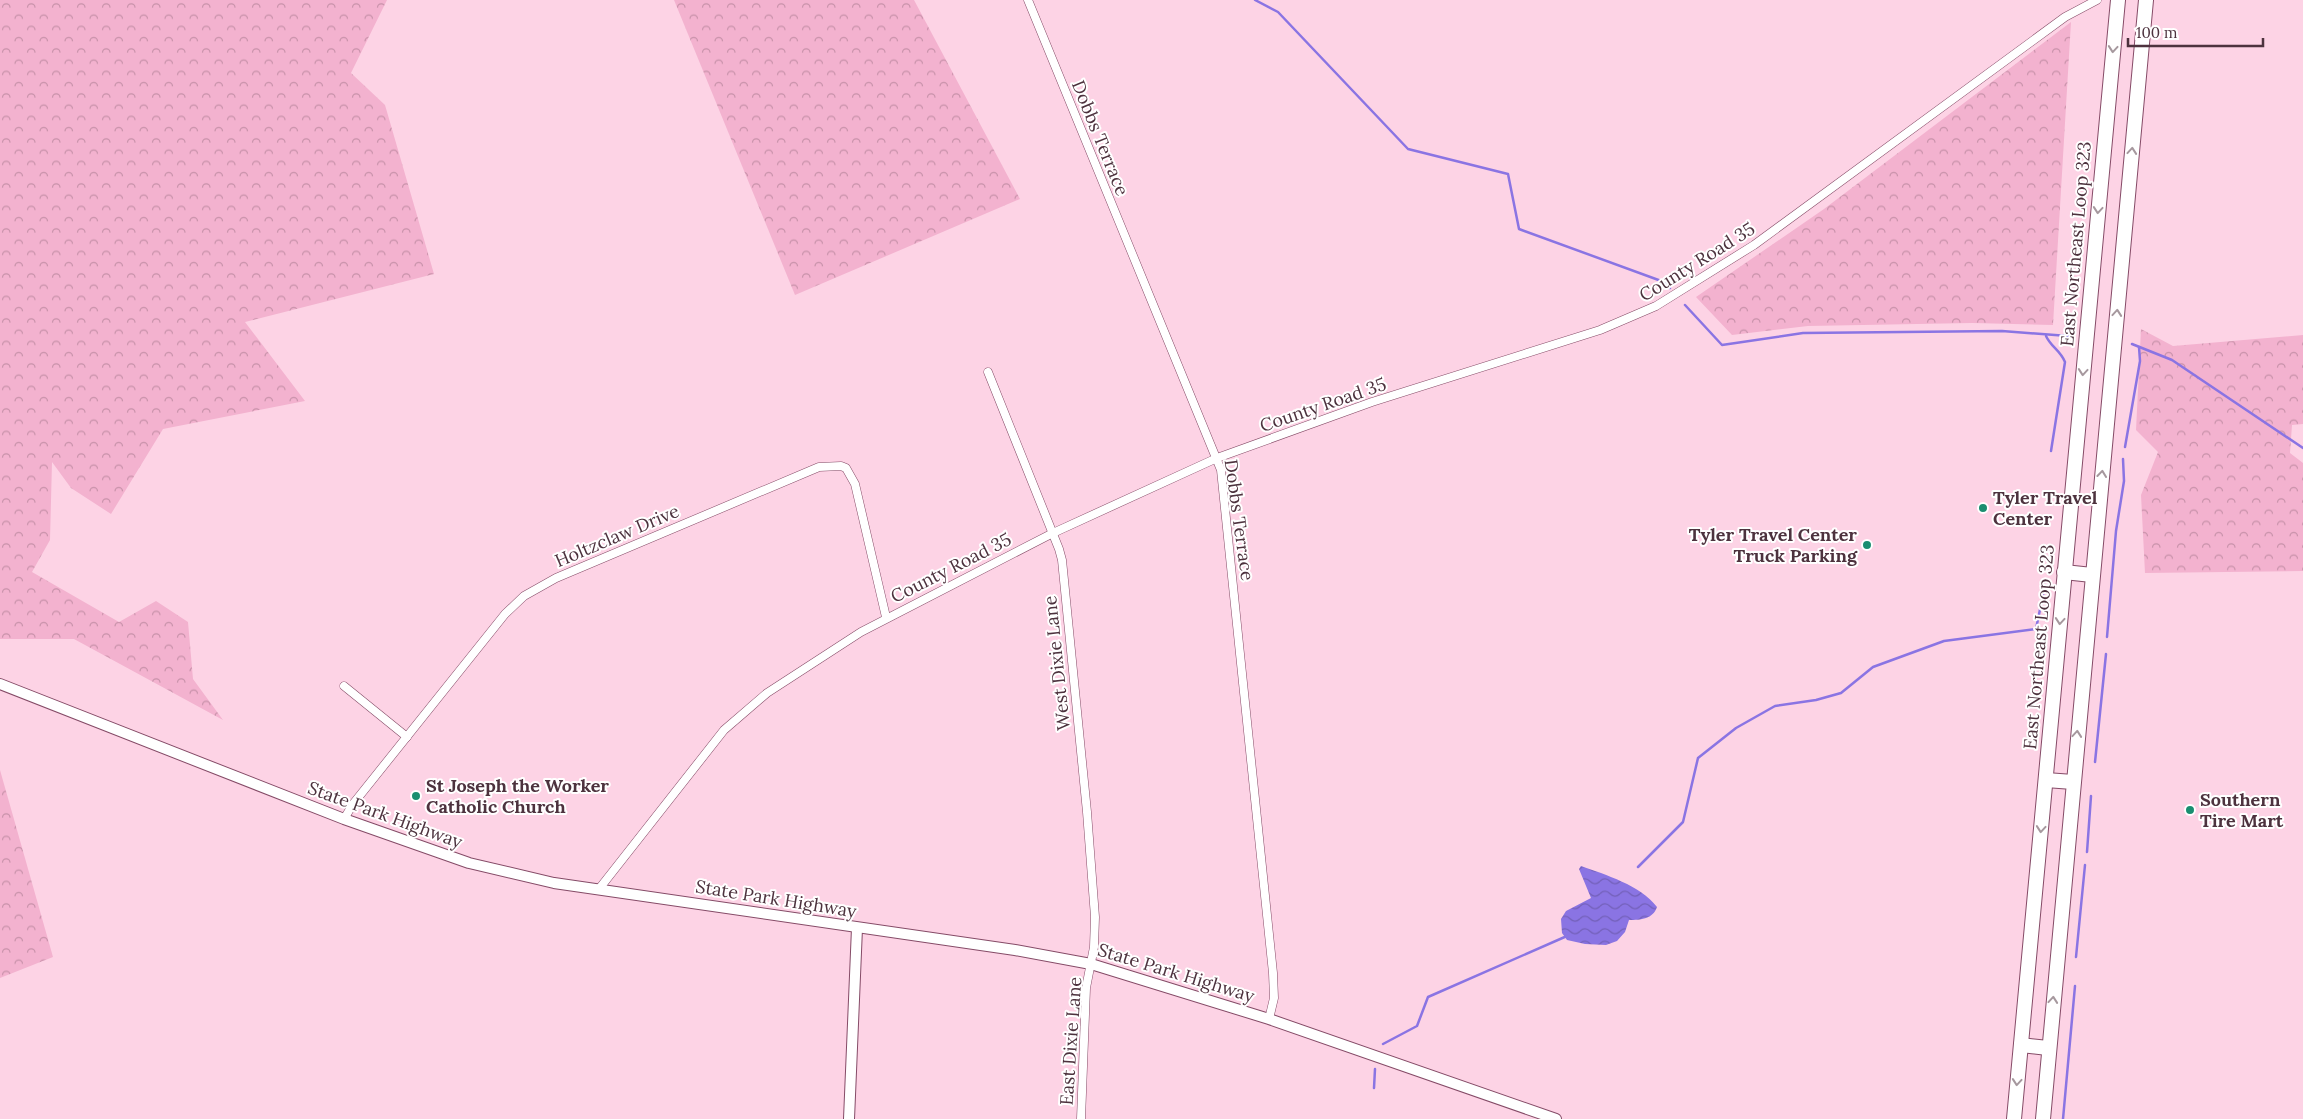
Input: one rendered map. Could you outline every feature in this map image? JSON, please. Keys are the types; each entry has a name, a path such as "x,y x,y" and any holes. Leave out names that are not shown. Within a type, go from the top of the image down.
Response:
{"highway":[{"name":"East Northeast Loop 323","path":"2014,1119 2118,0"},
{"path":"2043,1119 2048,1048 2146,0"},
{"path":"2064,572 2092,575"},
{"path":"2046,780 2073,782"},
{"path":"2021,1045 2048,1048"}],"main road":[{"name":"State Park Highway","path":"0,684 344,819 468,863 554,883 1015,950 1091,964 1269,1019 1556,1119"},
{"path":"848,1119 857,928"}],"street":[{"name":"Dobbs Terrace","path":"1028,0 1217,458 1222,480 1274,973 1274,998 1269,1019"},
{"name":"County Road 35","path":"599,889 729,725 767,693 843,643 886,618 1053,533 1217,458 1372,402 1600,330 1656,306 1754,245 2065,16 2097,0"},
{"name":"West Dixie Lane","path":"988,372 1053,533 1062,560 1087,812 1095,917 1091,964"},
{"name":"Holtzclaw Drive","path":"344,819 353,804 505,614 534,590 556,578 819,467 841,466 846,468 853,479 886,618"},
{"path":"344,686 407,737"},
{"name":"East Dixie Lane","path":"1081,1119 1086,988 1091,964"}],"green space":[{"path":"0,0 387,0 351,73 385,105 434,274 245,322 305,401 163,429 111,514 71,488 52,462 50,540 32,572 119,622 156,601 188,622 193,679 223,720 74,639 0,639"},
{"path":"674,0 914,0 1020,199 795,295"},
{"path":"2071,22 2053,325 1972,323 1808,326 1732,335 1696,297 1824,209"},
{"path":"2141,329 2173,346 2303,335 2303,424 2292,425 2290,453 2303,463 2303,571 2145,573 2141,495 2158,452 2136,430"},
{"path":"0,770 53,957 0,978"}],"water":[{"path":"1581,866 1612,877 1632,887 1650,899 1657,907 1655,911 1646,918 1629,920 1625,932 1617,941 1606,945 1585,944 1567,940 1562,933 1561,919 1566,911 1591,898 1579,869"}],"waterway":[{"path":"1255,0 1278,12 1408,149 1508,174 1519,229 1664,282 1670,288"},
{"path":"1685,305 1722,345 1803,333 2002,331 2068,336"},
{"path":"2046,336 2065,362 2051,451"},
{"path":"2132,344 2172,360 2303,448"},
{"path":"2125,447 2140,361 2139,347"},
{"path":"2107,637 2116,531 2124,481 2123,459"},
{"path":"1638,867 1683,822 1698,758 1736,728 1775,706 1816,700 1841,693 1873,667 1944,641 2036,629 2045,585"},
{"path":"2095,762 2106,654"},
{"path":"2087,852 2091,796"},
{"path":"2076,957 2085,865"},
{"path":"1383,1044 1417,1026 1428,997 1567,936"},
{"path":"2063,1119 2075,986"},
{"path":"1374,1088 1375,1069"}],"place":[{"name":"Tyler Travel Center","path":"1983,508"},
{"name":"Tyler Travel Center Truck Parking","path":"1867,545"},
{"name":"St Joseph the Worker Catholic Church","path":"416,796"},
{"name":"Southern Tire Mart","path":"2190,810"}]}
